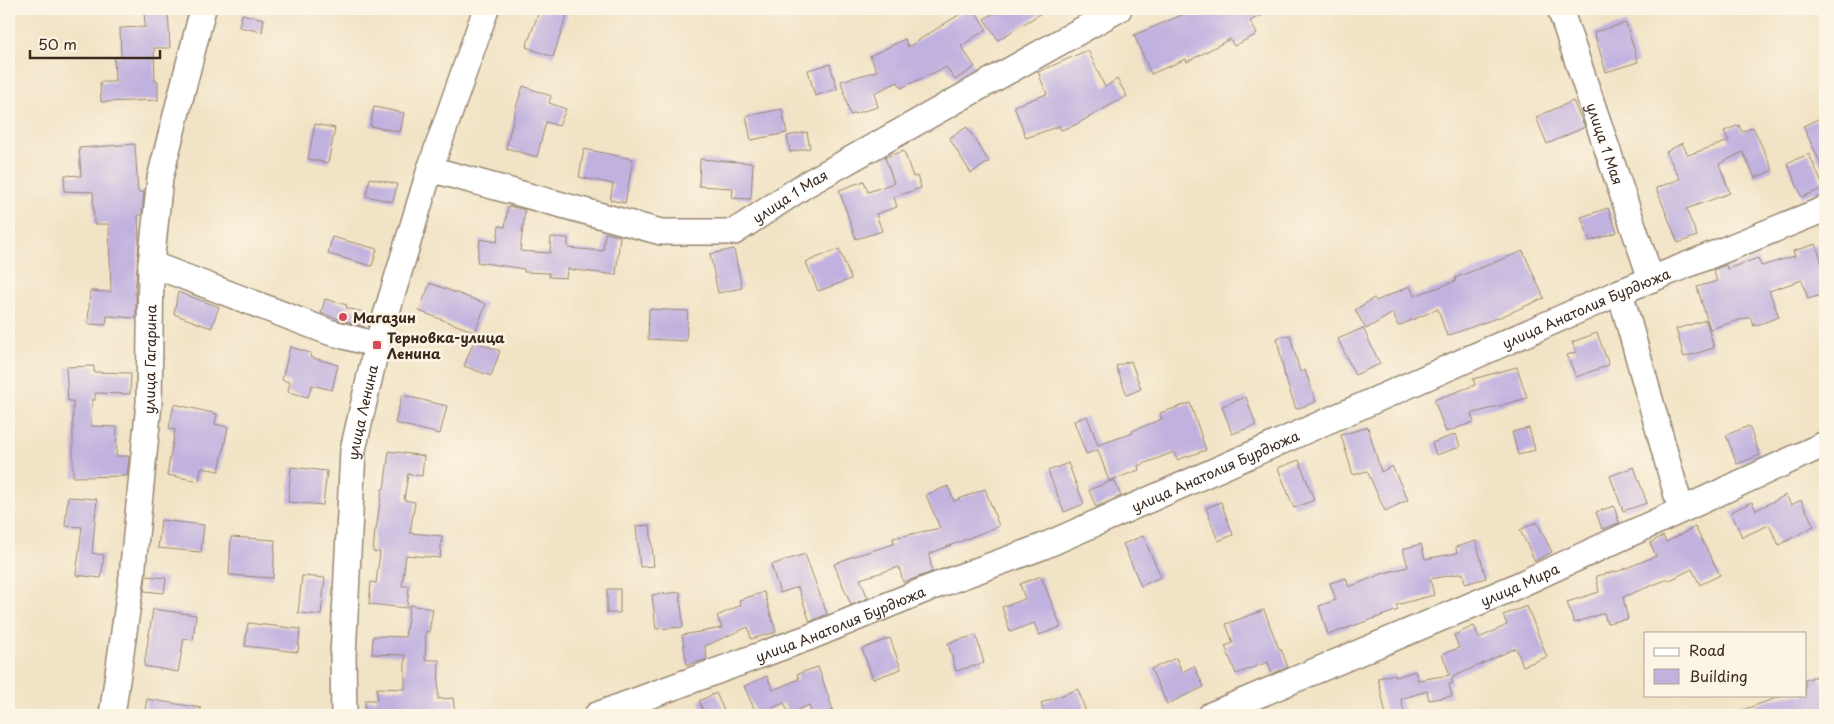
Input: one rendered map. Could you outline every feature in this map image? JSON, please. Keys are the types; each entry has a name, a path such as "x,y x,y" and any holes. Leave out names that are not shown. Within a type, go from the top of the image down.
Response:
{"street":[{"name":"улица Гагарина","path":"112,715 132,576 150,404 151,264 160,178 202,9"},
{"name":"улица Ленина","path":"344,715 343,657 353,450 377,345 430,170 486,9"},
{"name":"улица 1 Мая","path":"430,170 661,232 734,232 805,185 1119,9"},
{"name":"улица 1 Мая","path":"1560,9 1651,279"},
{"name":"улица Анатолия Бурдюжа","path":"597,715 810,637 926,589 1044,546 1620,292 1825,210"},
{"path":"151,264 329,332 377,345"},
{"path":"1620,292 1681,510"},
{"name":"улица Мира","path":"1211,715 1510,589 1825,444"}],"building":[{"path":"144,9 168,9 170,48 154,48 155,81 158,81 158,100 101,102 100,82 115,82 114,57 121,57 120,28 145,27"},
{"path":"540,9 569,9 553,57 526,47"},
{"path":"968,9 973,9 987,29 961,46 975,67 955,80 946,67 901,88 898,82 874,93 878,107 850,115 841,81 877,71 870,56 905,39 908,47"},
{"path":"1000,9 1048,9 998,40 984,19"},
{"path":"1179,9 1206,9 1210,15 1222,9 1274,9 1250,21 1257,34 1234,46 1230,39 1187,62 1186,59 1151,74 1134,35 1182,15"},
{"path":"242,14 264,19 262,32 239,27"},
{"path":"1626,23 1638,62 1606,72 1594,32"},
{"path":"1088,50 1105,87 1117,79 1127,96 1075,125 1061,130 1059,126 1026,138 1014,106 1047,94 1038,72"},
{"path":"830,64 837,89 815,96 808,70"},
{"path":"523,86 551,96 549,103 566,109 559,126 546,122 537,157 506,148"},
{"path":"1573,101 1585,127 1547,144 1536,117"},
{"path":"374,107 404,113 400,132 370,126"},
{"path":"782,109 787,133 751,140 746,116"},
{"path":"1825,116 1825,173 1803,126"},
{"path":"315,124 335,128 328,163 308,159"},
{"path":"1739,125 1742,132 1753,127 1773,170 1755,178 1743,152 1719,164 1730,193 1686,209 1697,236 1678,243 1656,188 1680,179 1666,152 1682,143 1688,155 1729,141 1724,131"},
{"path":"967,127 989,162 971,173 949,138"},
{"path":"807,132 810,148 790,152 787,136"},
{"path":"135,144 138,192 144,192 142,215 138,215 139,242 135,294 136,318 107,316 106,325 88,324 90,291 111,292 109,224 94,224 93,192 64,191 65,175 81,176 79,148"},
{"path":"584,149 633,159 625,203 610,200 613,184 579,177"},
{"path":"904,151 913,177 917,176 921,188 894,197 897,207 876,214 882,231 856,239 839,190 864,181 868,192 894,183 885,157"},
{"path":"1809,154 1824,188 1802,197 1787,163"},
{"path":"700,159 753,163 751,199 732,198 733,188 699,186"},
{"path":"370,178 397,184 393,202 366,196"},
{"path":"508,206 525,210 520,251 550,253 551,237 568,238 568,248 603,251 605,233 620,236 616,275 567,269 566,278 549,277 549,273 524,272 524,269 477,262 480,239 497,242 499,226 505,227"},
{"path":"1608,208 1617,232 1590,241 1581,217"},
{"path":"332,237 377,249 372,266 328,254"},
{"path":"1816,244 1825,274 1825,294 1808,299 1802,280 1769,291 1779,317 1754,326 1750,317 1710,329 1697,287 1717,281 1713,270 1726,265 1727,269 1758,258 1761,266 1795,256 1793,251"},
{"path":"734,249 742,288 718,293 710,254"},
{"path":"839,249 851,279 818,291 806,262"},
{"path":"1523,251 1544,298 1505,315 1447,336 1438,309 1398,326 1393,313 1366,329 1355,310 1374,298 1376,301 1410,286 1414,296 1456,281 1455,278"},
{"path":"430,283 486,304 475,332 419,311"},
{"path":"178,292 219,307 211,328 174,314"},
{"name":"Магазин","path":"325,299 347,305 346,308 368,313 364,327 321,313"},
{"path":"649,309 688,311 686,341 648,339"},
{"path":"1706,320 1714,348 1684,357 1676,329"},
{"path":"1363,328 1380,364 1355,375 1338,339"},
{"path":"1597,333 1609,365 1576,377 1567,355 1576,352 1572,342"},
{"path":"1290,335 1300,372 1305,370 1316,402 1296,409 1285,377 1277,338"},
{"path":"474,341 500,351 491,376 464,366"},
{"path":"290,347 311,353 310,357 338,365 332,390 312,385 308,397 288,392 290,382 282,380"},
{"path":"1131,361 1141,389 1127,395 1116,366"},
{"path":"94,366 94,372 131,373 130,394 95,393 95,400 92,400 91,426 117,427 116,456 129,456 127,476 73,477 73,401 68,401 66,367"},
{"path":"1517,367 1527,398 1471,414 1474,422 1446,432 1434,400 1475,385 1473,379"},
{"path":"402,395 447,406 440,434 395,423"},
{"path":"1246,397 1256,425 1232,434 1222,406"},
{"path":"1190,403 1206,450 1177,460 1174,452 1138,466 1139,470 1109,481 1098,450 1086,454 1074,421 1087,416 1098,445 1133,433 1132,431 1162,419 1160,413"},
{"path":"174,404 217,414 215,424 228,427 219,471 201,468 199,481 167,475 175,430 169,428"},
{"path":"1749,426 1760,455 1737,464 1726,435"},
{"path":"1368,427 1381,472 1392,466 1408,500 1385,511 1367,471 1353,475 1341,435"},
{"path":"1529,428 1535,450 1518,455 1512,432"},
{"path":"1456,434 1460,447 1436,455 1432,443"},
{"path":"389,451 424,456 422,476 408,474 404,500 415,502 410,533 442,536 440,558 406,555 402,586 409,586 407,608 369,604 371,582 376,583 380,552 373,552 375,530 382,489 384,489"},
{"path":"1299,460 1314,500 1294,508 1278,468"},
{"path":"1068,463 1084,504 1064,512 1048,471"},
{"path":"291,467 327,471 323,505 288,502"},
{"path":"1634,467 1647,503 1623,511 1610,476"},
{"path":"1114,480 1121,496 1096,507 1089,490"},
{"path":"948,486 954,501 985,489 999,526 929,554 932,572 903,582 899,567 860,579 868,598 851,605 834,564 894,544 893,538 940,528 926,495"},
{"path":"1786,495 1791,505 1801,500 1814,526 1779,545 1769,525 1742,537 1731,512 1752,502 1756,510"},
{"path":"68,497 97,499 92,553 104,555 101,578 76,575 82,527 65,526"},
{"path":"1221,502 1233,535 1218,541 1206,508"},
{"path":"1614,506 1619,523 1602,529 1596,512"},
{"path":"161,520 204,525 201,552 158,548"},
{"path":"1537,522 1552,552 1535,561 1520,530"},
{"path":"650,525 654,566 640,567 636,526"},
{"path":"1695,527 1720,575 1700,585 1692,569 1668,581 1668,579 1623,597 1628,619 1607,623 1604,613 1574,623 1567,602 1599,592 1596,576 1619,571 1656,556 1650,543 1663,536 1666,542"},
{"path":"1143,536 1161,577 1141,586 1123,544"},
{"path":"231,537 275,540 273,578 229,575"},
{"path":"1476,541 1486,578 1465,584 1463,573 1430,579 1434,595 1396,605 1398,610 1328,635 1319,606 1336,600 1330,583 1346,578 1349,587 1384,573 1408,567 1403,549 1421,544 1425,559 1457,553 1456,547"},
{"path":"805,554 827,614 810,622 798,587 780,593 771,565"},
{"path":"146,576 166,578 164,593 144,591"},
{"path":"302,576 325,578 321,615 298,613"},
{"path":"1041,576 1061,627 1039,635 1034,623 1010,632 1002,607 1025,599 1020,584"},
{"path":"607,589 620,589 620,613 607,613"},
{"path":"680,592 683,627 656,629 652,595"},
{"path":"764,592 776,632 751,639 748,627 705,646 707,659 687,665 682,635 722,628 717,616 741,605 739,600"},
{"path":"410,605 433,609 429,632 426,631 425,660 439,660 438,699 453,698 455,715 365,715 365,700 377,700 377,688 405,689 405,655 372,654 373,636 405,637"},
{"path":"1527,606 1547,657 1523,666 1516,648 1451,678 1453,683 1449,684 1452,696 1429,700 1427,691 1401,699 1405,715 1386,715 1378,678 1395,674 1396,677 1415,671 1418,680 1450,675 1442,654 1459,648 1454,635 1474,626 1479,638 1507,625 1503,615"},
{"path":"153,609 196,615 193,640 184,638 178,672 144,666"},
{"path":"1264,610 1288,667 1272,674 1268,662 1236,674 1225,646 1233,643 1226,624"},
{"path":"248,623 300,629 298,652 245,646"},
{"path":"976,635 984,663 956,671 948,643"},
{"path":"890,638 901,669 873,679 862,649"},
{"path":"1176,658 1182,672 1194,666 1204,687 1167,704 1151,669"},
{"path":"818,667 833,710 819,715 812,715 809,705 789,714 784,703 757,715 744,686 767,676 773,690 799,679 797,674"},
{"path":"1820,675 1825,690 1825,715 1734,715 1734,713 1782,696 1806,696 1806,680"},
{"path":"1078,689 1087,715 1045,715 1041,703"},
{"path":"716,693 726,715 705,715 699,701"},
{"path":"147,699 201,708 200,715 144,715"}],"place":[{"name":"Магазин","path":"343,317"},
{"name":"Терновка-улица Ленина","path":"377,345"}]}
